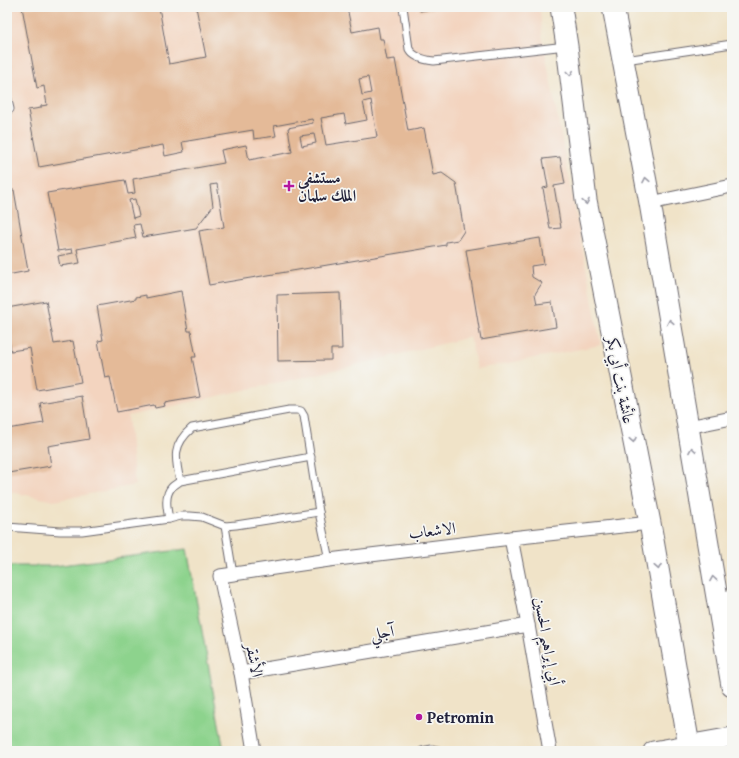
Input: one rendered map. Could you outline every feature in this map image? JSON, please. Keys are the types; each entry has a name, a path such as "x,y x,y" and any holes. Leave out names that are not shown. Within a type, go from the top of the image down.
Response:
{"main road":[{"name":"عائشة بنت أبي بكر","path":"560,7 567,46 586,200 650,523 690,748"},
{"path":"613,11 650,203 688,427 724,598 732,686"},
{"path":"653,751 690,748 732,737"}],"street":[{"path":"650,203 732,186"},
{"path":"688,427 732,418"},
{"name":"الاشعاب","path":"226,575 329,560 650,523"},
{"name":"أبي إبراهيم الحسين","path":"510,538 528,625 550,751"},
{"name":"الأشقر","path":"226,575 254,751"},
{"name":"آجلي","path":"241,673 528,625"}],"lane":[{"path":"403,7 409,49 412,54 427,60 567,46"},
{"path":"623,60 732,44"},
{"path":"7,96 10,109"},
{"path":"180,481 176,463 177,449 179,442 192,428 289,410 301,411 304,416 319,512 329,560"},
{"path":"169,519 167,496 172,487 180,481 311,457"},
{"path":"7,527 82,531 181,516 202,517 225,526 319,512"},
{"path":"225,526 226,575"},
{"path":"422,751 432,749 442,751"}],"shaded area":[{"name":"مستشفى الملك سلمان","path":"7,7 540,7 542,36 601,345 477,369 470,337 348,367 128,416 135,485 54,501 7,491"}],"green space":[{"path":"187,549 224,751 7,751 7,566 54,566"}],"building":[{"path":"22,7 159,7 169,64 206,57 196,7 347,7 352,32 378,27 380,39 383,39 387,60 395,59 408,131 424,128 433,175 442,173 456,183 464,231 458,240 446,242 446,245 209,285 199,231 224,227 217,184 210,185 213,206 196,228 143,237 140,224 133,225 136,238 77,249 80,263 60,266 58,256 73,253 72,249 58,251 47,193 125,180 128,194 135,193 133,179 224,163 221,150 246,145 249,160 292,152 288,128 313,123 312,119 274,126 276,136 254,139 253,130 182,142 184,152 165,156 163,145 39,167 28,110 41,108 41,106 47,105 44,86 37,88","holes":["368,77 371,93 362,95 359,79","371,100 377,137 326,145 321,118 344,114 346,124 367,120 363,102","314,134 316,143 302,146 300,136","135,199 139,216 133,218 129,200"]},
{"path":"419,7 437,7 437,8 420,11"},
{"path":"560,157 565,184 554,186 561,228 550,229 543,188 548,187 543,159"},
{"path":"14,190 28,271 7,275 7,191"},
{"path":"540,238 544,264 531,266 532,277 542,283 535,294 537,304 552,302 556,327 481,340 466,250"},
{"path":"181,291 188,331 191,331 196,357 192,357 200,397 164,403 165,406 155,408 154,405 117,412 110,377 105,378 98,341 103,340 97,306 136,299 136,297 146,295 146,298"},
{"path":"340,293 342,349 331,349 331,360 278,361 277,295"},
{"path":"46,301 54,344 73,341 81,382 37,390 30,348 11,351 7,329 7,308"},
{"path":"82,396 89,439 48,446 51,466 8,473 7,429 44,423 40,403"}],"place":[{"name":"مستشفى الملك سلمان","path":"289,186"},
{"name":"Petromin","path":"419,717"}]}
